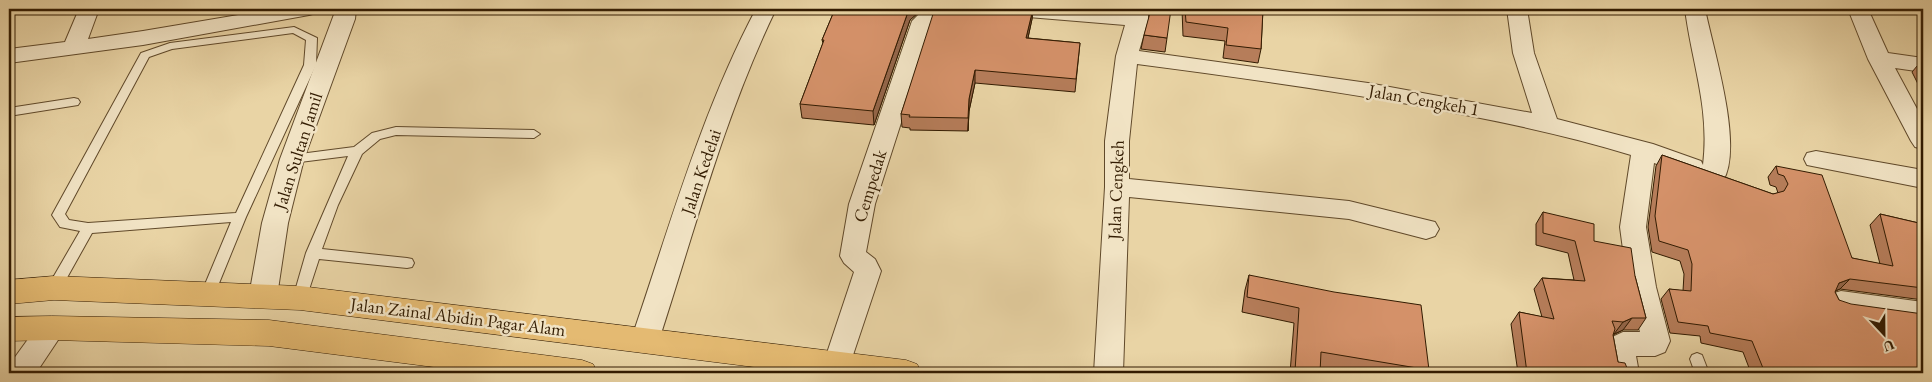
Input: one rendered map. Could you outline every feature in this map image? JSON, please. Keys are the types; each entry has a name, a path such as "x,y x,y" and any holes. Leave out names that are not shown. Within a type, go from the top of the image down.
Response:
{"highway":[{"name":"Jalan Zainal Abidin Pagar Alam","path":"9,292 54,288 300,298 906,373"},
{"path":"9,329 52,328 269,333 582,373"}],"street":[{"path":"73,48 89,9"},
{"path":"9,56 143,38 309,9"},
{"name":"Jalan Sultan Jamil","path":"263,296 275,223 292,159 344,19 346,9"},
{"name":"Jalan Kedelai","path":"645,340 724,102 744,53 766,9"},
{"name":"Cempedak","path":"837,365 868,272 866,266 854,256 853,250 862,204 923,21 936,9"},
{"path":"1004,9 1138,14"},
{"path":"1517,9 1518,29 1529,72 1547,124"},
{"path":"1695,9 1698,30 1710,78 1716,126 1717,158 1714,176"},
{"path":"1858,9 1879,59 1923,141"},
{"name":"Jalan Cengkeh","path":"1108,373 1117,187 1117,141 1127,56 1138,14"},
{"name":"Jalan Cengkeh 1","path":"1127,56 1318,81 1547,124 1644,150 1739,184"},
{"path":"1879,59 1923,65"},
{"path":"1625,373 1620,346 1622,344 1655,344 1656,341 1642,287 1633,227 1644,150"},
{"path":"1816,159 1923,179"},
{"path":"1117,187 1349,210 1426,229"},
{"path":"1841,302 1923,313"},
{"path":"20,373 52,328"}],"lane":[{"path":"208,294 240,218 310,65 312,38 294,30 170,46 145,55 58,215 65,224 88,228 240,218"},
{"path":"9,112 74,102"},
{"path":"300,298 313,253 345,174 357,151 376,136 396,131 534,134"},
{"path":"292,159 357,151"},
{"path":"54,288 88,228"},
{"path":"313,253 407,263"},
{"path":"1698,359 1702,373"}],"building":[{"path":"835,9 909,9 873,111 800,104"},
{"path":"937,9 1033,9 1026,38 1080,43 1076,79 975,70 969,99 968,118 909,117 910,115 901,114 934,11"},
{"path":"1151,9 1171,9 1167,38 1144,35"},
{"path":"1185,9 1263,9 1261,49 1226,45 1228,28 1186,22"},
{"path":"1662,155 1773,194 1784,191 1788,184 1784,176 1778,174 1776,166 1822,175 1852,258 1893,266 1880,214 1923,224 1923,288 1850,279 1839,283 1835,292 1839,300 1851,304 1923,314 1923,373 1765,373 1752,341 1710,333 1708,326 1678,322 1669,289 1691,291 1692,264 1688,250 1659,241 1655,216"},
{"path":"1543,212 1594,224 1594,241 1631,248 1635,276 1646,318 1632,318 1623,322 1612,321 1615,329 1613,335 1618,362 1625,363 1629,373 1527,373 1519,312 1554,319 1542,278 1585,281 1575,241 1543,233"},
{"path":"1249,275 1334,292 1421,305 1429,370 1321,352 1320,373 1295,371 1299,308 1247,297"}]}
